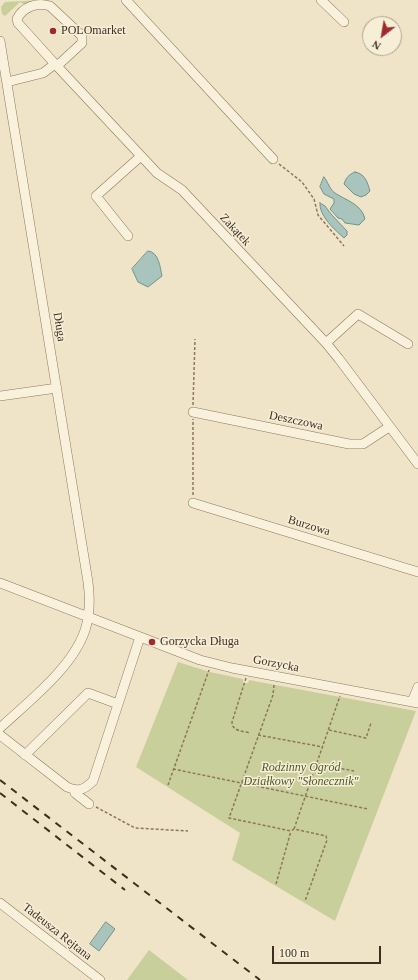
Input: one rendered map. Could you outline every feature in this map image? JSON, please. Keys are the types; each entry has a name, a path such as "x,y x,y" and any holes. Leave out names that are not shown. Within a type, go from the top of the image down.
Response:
{"street":[{"path":"126,0 273,159"},
{"path":"321,0 344,22"},
{"path":"7,82 42,73 56,65 82,43 82,36 47,3"},
{"name":"Zakątek","path":"47,3 33,5 27,8 19,15 17,20 18,23 157,173 182,190 326,343 418,464"},
{"name":"Długa","path":"0,41 2,70 7,82 90,602 88,617 81,641 71,658 46,685 0,728"},
{"path":"128,236 96,196 141,156"},
{"path":"326,343 358,314 408,344"},
{"path":"0,396 57,388"},
{"name":"Deszczowa","path":"193,412 349,444 363,444 389,427"},
{"name":"Burzowa","path":"192,503 418,572"},
{"name":"Gorzycka","path":"0,583 200,660 232,668 415,703"},
{"path":"0,735 67,788 80,790 86,788 93,781 140,637"},
{"path":"415,703 418,687"},
{"path":"24,755 88,693 118,704"},
{"path":"74,790 75,793 89,804"},
{"name":"Tadeusza Rejtana","path":"0,903 100,980"}],"path":[{"path":"273,159 302,182 314,199 318,215 331,233 344,246"},
{"path":"168,785 208,672"},
{"path":"245,683 232,726 234,729 250,733"},
{"path":"274,684 274,695 240,783 229,818 291,831"},
{"path":"276,884 291,831 294,829 306,796 340,696"},
{"path":"329,730 366,738 371,723"},
{"path":"258,735 323,747"},
{"path":"317,764 354,771"},
{"path":"173,769 368,809"},
{"path":"89,804 135,828 188,831"},
{"path":"294,829 326,836 327,840 305,901"}],"green space":[{"path":"43,0 30,2 25,5 20,2 5,16 2,14 1,7 5,2"},
{"name":"Rodzinny Ogród Działkowy \"Słonecznik\"","path":"178,662 210,672 243,679 243,683 248,683 249,680 416,711 335,921 232,860 240,833 136,767"},
{"path":"149,950 188,980 127,980"}],"water":[{"path":"355,172 361,174 365,178 370,191 361,197 354,194 344,184 348,177"},
{"path":"324,177 333,192 353,203 363,214 365,219 359,225 345,223 330,209 334,203 334,199 324,194 320,187"},
{"path":"320,203 325,206 347,231 347,235 344,238 325,218 320,208"},
{"path":"148,251 155,254 157,257 162,276 148,287 138,282 132,269"},
{"path":"106,922 115,929 99,951 90,944"}],"railway":[{"path":"0,780 260,980"},
{"path":"0,793 125,890"}],"place":[{"name":"POLOmarket","path":"53,31"},
{"name":"Gorzycka Długa","path":"152,642"}]}
